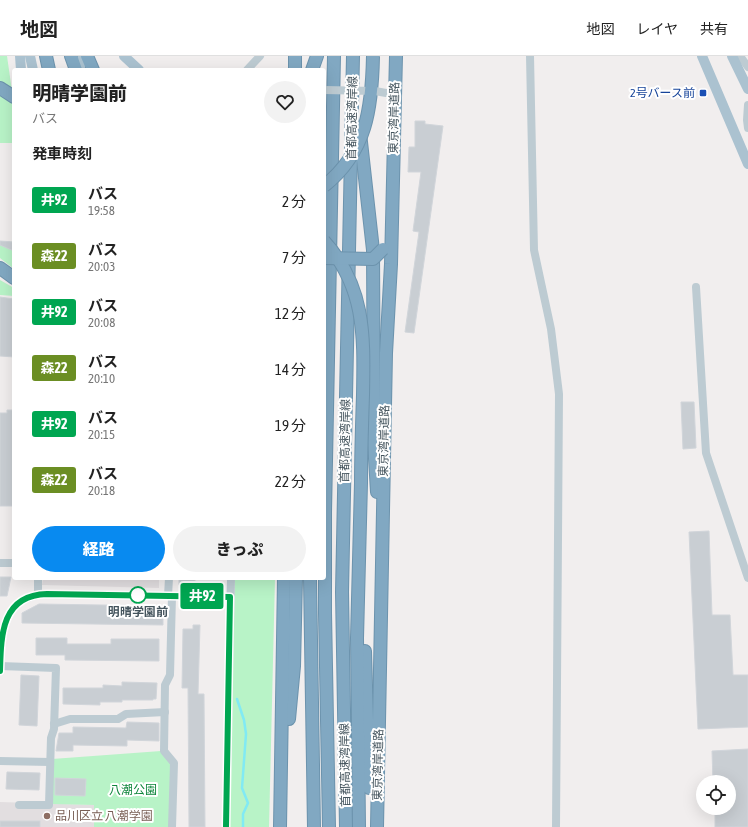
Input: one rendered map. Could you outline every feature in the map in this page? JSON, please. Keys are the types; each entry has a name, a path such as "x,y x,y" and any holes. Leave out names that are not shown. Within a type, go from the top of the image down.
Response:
{"highway":[{"path":"46,56 49,68"},
{"path":"295,56 295,68"},
{"path":"307,68 308,56"},
{"path":"313,68 317,56"},
{"name":"首都高速湾岸線","path":"326,461 334,56"},
{"path":"354,56 362,158 367,188 373,250 374,458 382,528"},
{"name":"首都高速湾岸線","path":"346,827 342,592 354,56"},
{"path":"326,184 349,161 362,139 370,103 373,56"},
{"name":"東京湾岸道路","path":"376,827 386,353 391,264 396,56"},
{"path":"80,63 89,68"},
{"path":"0,88 12,96"},
{"path":"326,258 372,259 383,249 386,244 387,175 394,138"},
{"path":"326,244 346,271 360,311 364,355 358,592 359,827"},
{"path":"0,268 12,277"},
{"path":"280,827 284,580"},
{"path":"281,778 285,756 294,666 296,580"},
{"path":"310,580 314,827"},
{"name":"首都高速湾岸線","path":"325,580 329,827"},
{"path":"358,592 365,656 372,827"}],"main road":[{"path":"20,56 21,68"},
{"path":"30,56 33,68"},
{"path":"124,56 138,68"},
{"path":"702,56 748,164"},
{"path":"732,56 748,89"}],"street":[{"path":"248,68 260,56"},
{"path":"530,56 534,250 551,329 559,394 556,827"},
{"path":"740,56 748,67"},
{"path":"326,90 375,91 386,93 392,99 394,105"},
{"path":"748,105 746,120 748,128"},
{"path":"696,287 706,453 748,578"},
{"path":"0,563 12,564"},
{"path":"38,580 38,595"},
{"path":"168,580 170,596 170,675 165,685 164,751 174,763 172,827"},
{"path":"226,827 231,580"},
{"path":"0,670 1,636 7,617 20,603 38,595 230,597"},
{"path":"0,666 56,668 54,724 51,734 49,805 19,805"},
{"path":"54,724 70,719 118,719 126,714 165,712"},
{"path":"0,761 50,762"}],"shaded area":[{"path":"43,580 159,580 159,588 42,585"},
{"name":"品川区立 八潮学園","path":"0,802 94,805 94,827 0,827"}],"green space":[{"path":"0,56 7,56 12,91 12,143 0,143"},
{"path":"0,241 12,242 12,267 0,258"},
{"path":"0,280 12,287 12,296 0,295"},
{"path":"235,580 275,580 269,827 229,827"},
{"name":"八潮公園","path":"161,751 171,761 169,827 94,827 94,805 52,804 52,759"}],"building":[{"path":"415,121 425,121 425,124 443,126 414,333 405,332 419,232 413,231 421,172 408,172 409,147 415,147"},
{"path":"0,241 12,242 12,250 0,245"},
{"path":"0,297 12,299 12,357 0,356"},
{"path":"681,402 694,402 696,448 683,449"},
{"path":"7,410 12,410 12,506 0,506 0,413 7,413"},
{"path":"709,531 712,615 730,615 733,675 748,675 748,727 698,729 689,532"},
{"path":"0,577 11,577 7,596 0,596"},
{"path":"179,580 195,580 195,588 187,588 187,585 179,585"},
{"path":"39,604 163,606 163,625 22,623 22,613"},
{"path":"193,625 200,625 198,694 204,694 205,827 189,827 188,688 182,688 183,629 193,629"},
{"path":"36,638 67,638 67,644 111,644 111,639 159,639 159,661 65,660 65,655 36,655"},
{"path":"21,675 39,676 37,726 19,725"},
{"path":"122,682 157,683 156,699 100,702 100,705 63,704 63,688 103,688 103,685 122,686"},
{"path":"127,722 159,723 159,741 127,740 127,746 73,745 73,751 56,751 59,733 73,733 73,727 126,728"},
{"path":"748,749 748,827 715,827 715,815 736,815 736,775 713,775 712,751"},
{"path":"7,772 40,773 39,790 6,789"},
{"path":"55,778 86,779 85,796 55,795"},
{"path":"0,821 40,821 40,827 0,827"}],"waterway":[{"path":"237,699 244,720 246,734 242,788 248,803 243,814 243,827"}],"bus line":[{"name":"井92","path":"0,671 1,636 5,622 9,614 16,606 32,596 47,594 230,597 226,827"}],"place":[{"name":"2号バース前","path":"703,93"},
{"name":"明晴学園前","path":"138,595"},
{"name":"品川区立 八潮学園","path":"47,816"}]}
